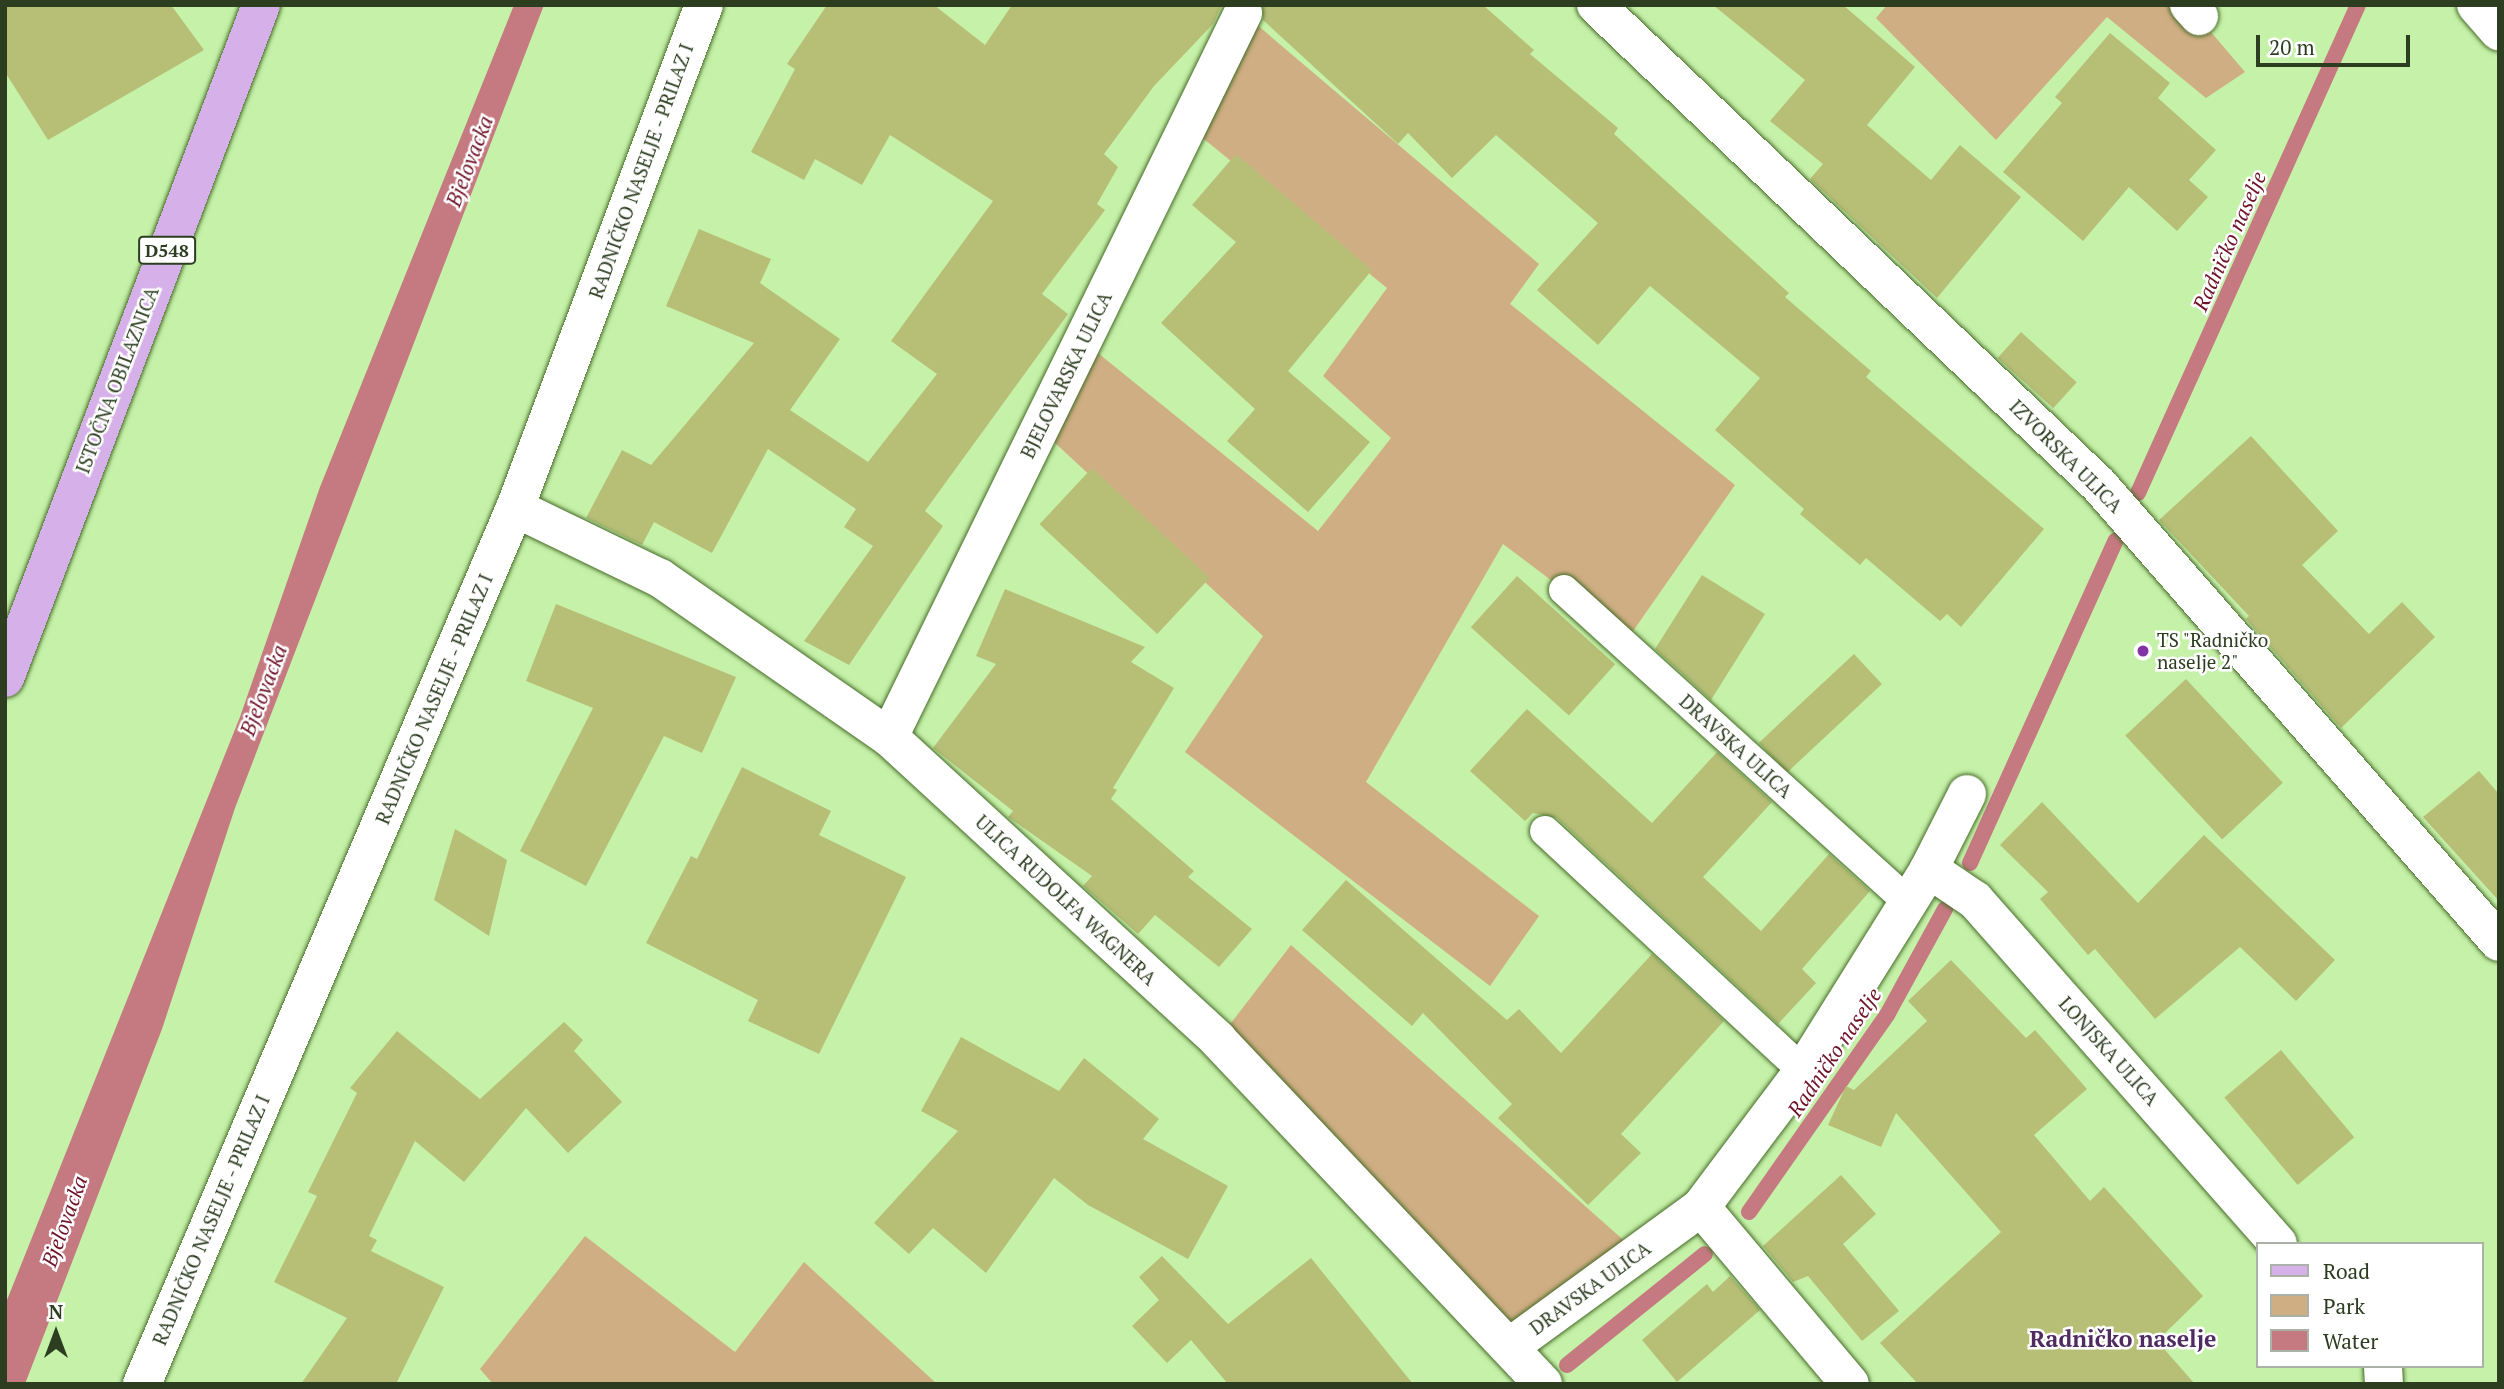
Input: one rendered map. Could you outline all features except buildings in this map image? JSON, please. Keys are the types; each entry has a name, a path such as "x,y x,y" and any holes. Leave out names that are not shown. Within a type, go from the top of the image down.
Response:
{"main road":[{"name":"ISTOČNA OBILAZNICA","path":"5,678 261,5"}],"street":[{"name":"RADNIČKO NASELJE - PRILAZ I","path":"142,1384 515,508 704,5"},
{"name":"IZVORSKA ULICA","path":"1596,5 2099,485 2499,942"},
{"path":"2476,5 2499,31"},
{"name":"BJELOVARSKA ULICA","path":"889,737 1243,13"},
{"name":"ULICA RUDOLFA WAGNERA","path":"515,508 660,578 889,737 1218,1040 1511,1345 1543,1384"},
{"name":"DRAVSKA ULICA","path":"1511,1345 1700,1207 1802,1071 1929,869 1968,794"},
{"name":"LONJSKA ULICA","path":"1929,869 1975,900 2276,1242"},
{"path":"1700,1207 1850,1384"}],"lane":[{"name":"DRAVSKA ULICA","path":"1564,590 1908,902"},
{"path":"1545,831 1802,1071"}],"green space":[{"path":"1887,5 2188,5 2245,72 2206,98 2107,17 1996,140 1876,18"},
{"path":"1243,13 1539,264 1510,304 1735,485 1624,644 1564,590 1503,544 1366,782 1539,916 1490,986 1185,752 1263,636 1040,429 1083,341 1318,531 1391,438 1323,376 1387,288 1188,126"},
{"path":"1291,945 1638,1253 1512,1345 1218,1040"},
{"path":"585,1236 735,1352 804,1262 937,1384 493,1384 480,1369"}],"water":[{"name":"Bjelovacka","path":"514,5 544,5 235,808 162,1029 25,1384 5,1384 5,1305 240,717 320,487"}],"waterway":[{"name":"Radničko naselje","path":"2138,493 2358,5"},
{"name":"Radničko naselje","path":"1970,863 2116,540"},
{"name":"Radničko naselje","path":"1749,1212 1887,1015 1945,909"},
{"name":"Radničko naselje","path":"1567,1365 1705,1254"}],"place":[{"name":"TS \"Radničko naselje 2\"","path":"2143,651"}],"district":[{"name":"Radničko naselje","path":"2123,1339"}]}
